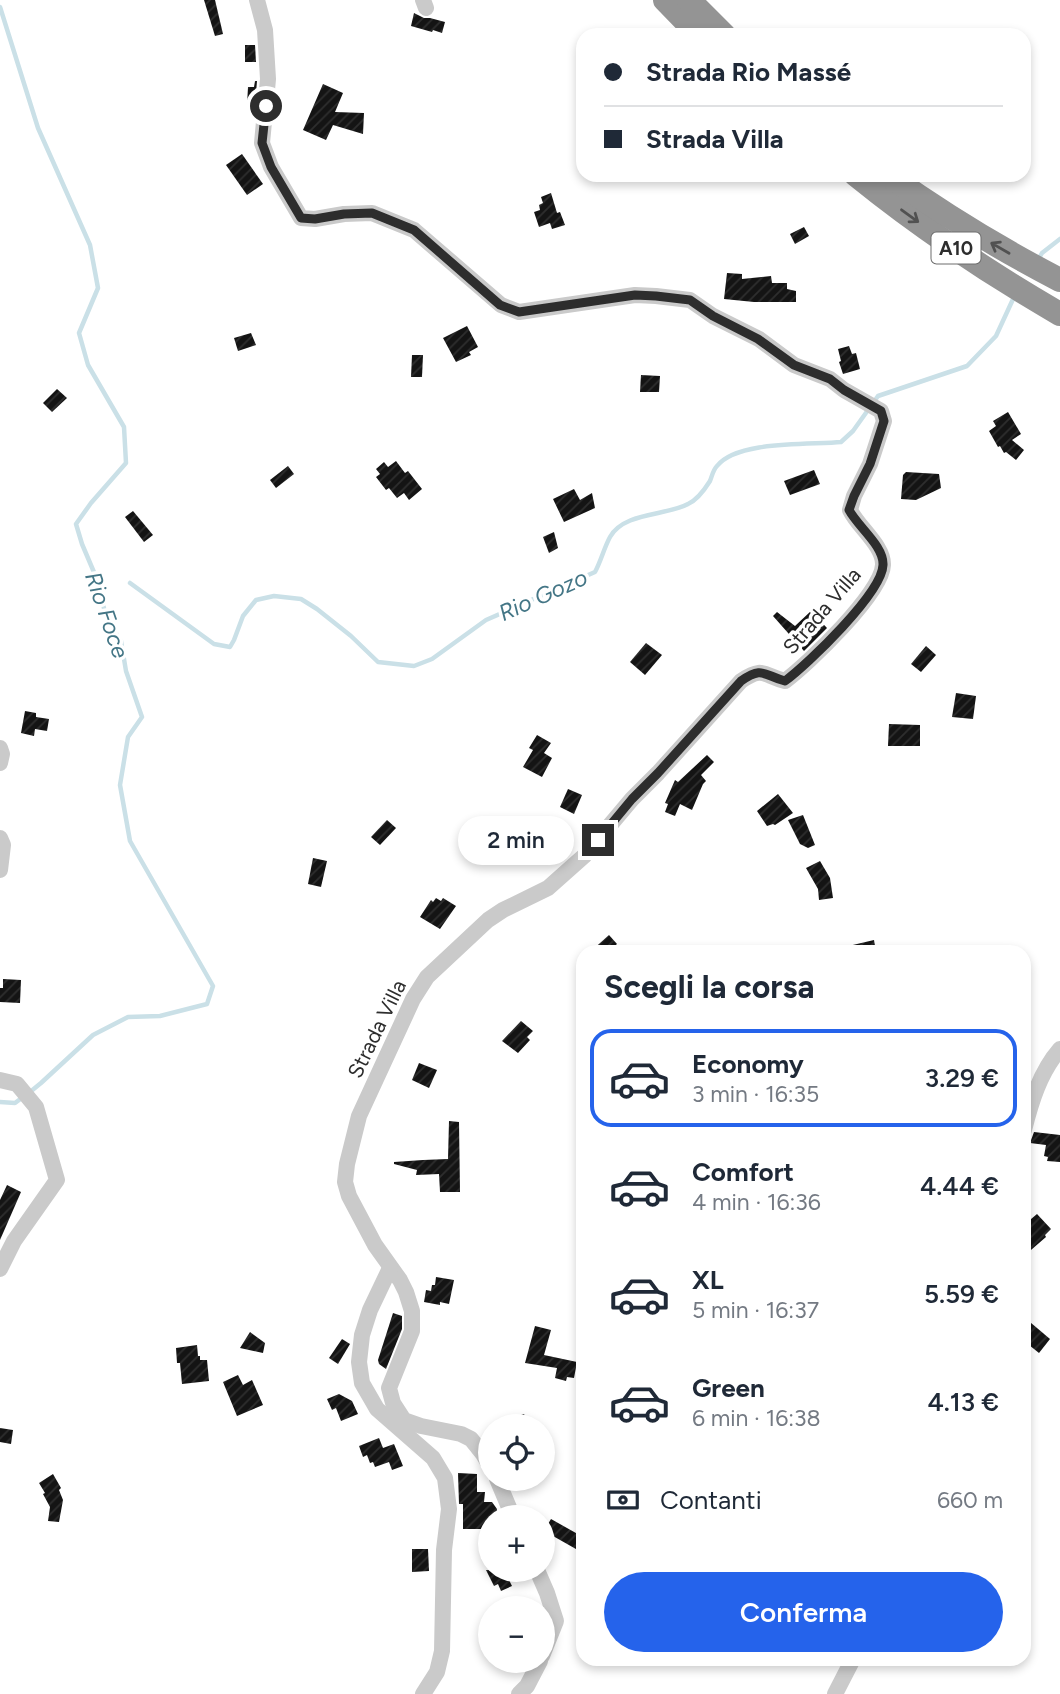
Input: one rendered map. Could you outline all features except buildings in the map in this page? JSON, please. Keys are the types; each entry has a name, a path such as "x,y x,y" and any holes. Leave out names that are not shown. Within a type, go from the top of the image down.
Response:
{"highway":[{"path":"665,0 692,28"},
{"path":"689,0 717,28"},
{"name":"A10","path":"865,182 997,277 1060,314"},
{"name":"A10","path":"898,182 996,246 1060,280"}],"street":[{"name":"Strada Villa","path":"257,0 265,30 268,79 262,143 271,167 301,218 372,213 414,230 500,305 519,312 635,295 690,300 713,316 758,339 794,365 830,379 881,411 884,421 870,464 849,510 880,551 883,565 878,583 869,596 825,646 785,681 760,672 741,681 632,799 584,856 548,888 488,920 427,977 412,999 359,1116 345,1182 349,1196 375,1245 400,1280 412,1311 412,1331 389,1388 397,1420"},
{"path":"0,748 0,763"},
{"path":"0,838 3,845 0,870"},
{"path":"1031,1104 1043,1074 1060,1049"},
{"path":"0,1080 17,1084 36,1107 57,1180 14,1241 0,1269"},
{"path":"390,1268 370,1310 362,1335 359,1362 362,1383 377,1409 397,1420 461,1434 471,1438 478,1447"},
{"path":"397,1420 433,1458 445,1478 449,1509 444,1550 442,1651 437,1672 423,1694"},
{"path":"835,1694 849,1666"},
{"path":"519,1694 534,1673"}],"waterway":[{"name":"Rio Foce","path":"0,7 38,128 90,245 98,288 79,333 88,365 124,427 126,463 76,524 96,577 107,620 121,641 126,671 142,717 128,737 120,785 130,841 213,986 207,1004 160,1016 128,1017 93,1035 30,1092"},
{"name":"Rio Gozo","path":"1038,260 1042,253 1060,239"},
{"name":"Rio Gozo","path":"130,583 214,644 230,647 243,616 256,600 274,596 301,599 317,609 378,662 414,666 432,659 486,620 595,572 616,529 635,519 679,508 691,502 698,497 716,468 727,458 741,452 775,445 841,442 853,431 878,396 967,366 996,336 1014,297"},
{"name":"Rio Foce","path":"0,1102 15,1103 23,1097"}],"route":[{"path":"266,106 262,143 271,167 301,218 372,213 414,230 500,305 519,312 635,295 690,300 713,316 758,339 794,365 830,379 881,411 884,421 870,464 849,510 880,551 883,565 878,583 825,646 799,671 785,681 760,672 741,681 632,799 598,840"}]}
